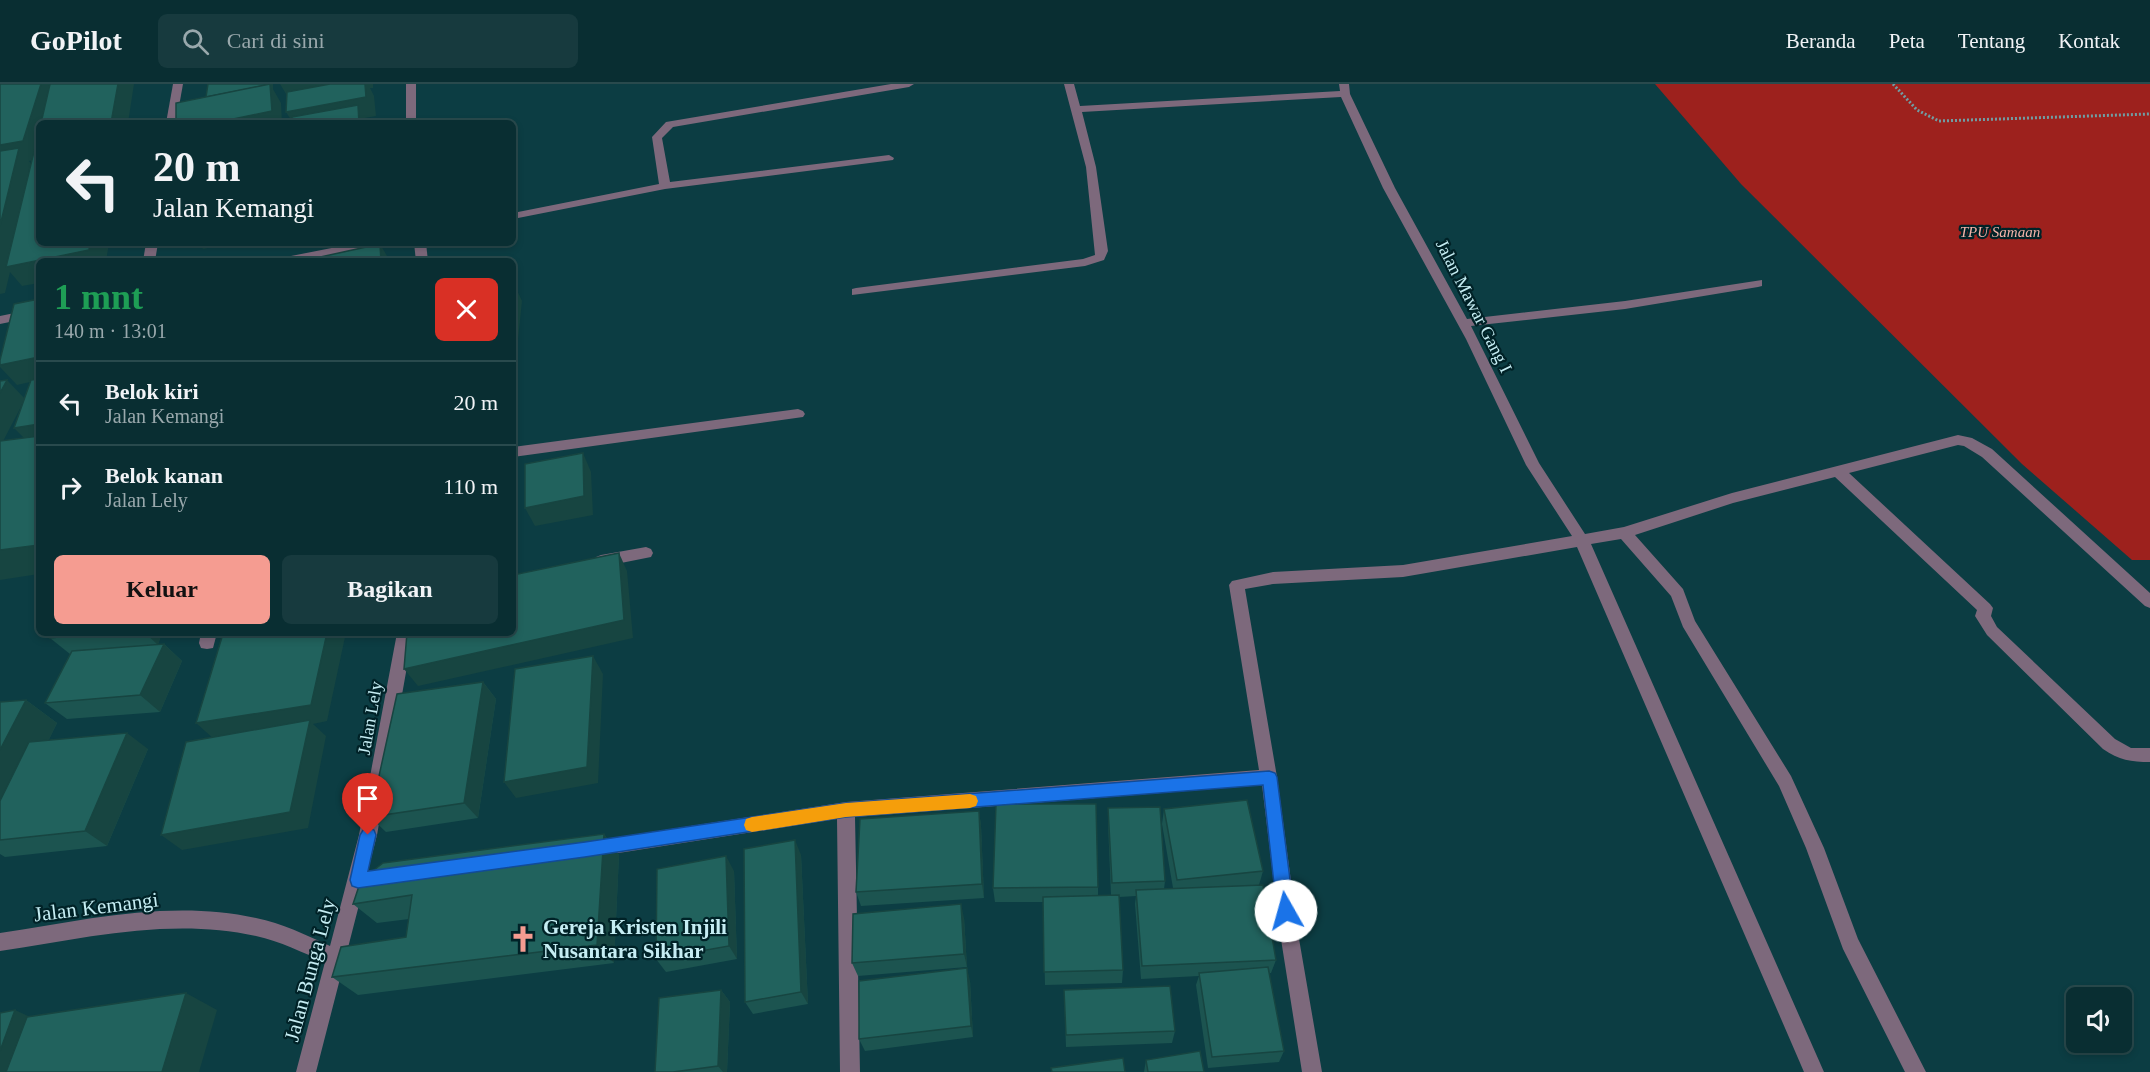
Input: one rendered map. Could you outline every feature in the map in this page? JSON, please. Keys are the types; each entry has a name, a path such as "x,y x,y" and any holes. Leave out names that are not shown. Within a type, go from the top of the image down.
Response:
{"street":[{"path":"172,120 178,84"},
{"path":"411,84 411,120"},
{"path":"665,186 657,137 670,124 909,84"},
{"path":"856,292 1085,262 1100,257 1102,251 1091,167 1069,84"},
{"path":"1077,109 1344,89"},
{"name":"Jalan Mawar Gang I","path":"1344,89 1389,188 1464,323 1533,465 1581,539 1814,1072"},
{"path":"516,215 665,186 889,158"},
{"path":"301,258 359,246"},
{"path":"1464,323 1625,305 1758,283"},
{"path":"0,320 36,313"},
{"path":"516,452 798,414"},
{"path":"1312,1072 1288,933 1269,777 1238,585 1273,578 1403,571 1624,533 1732,498 1958,440 1967,441 1987,453 2150,602"},
{"path":"1838,471 1985,608 1983,616 1992,631 2098,735 2121,752 2131,755 2150,755"},
{"path":"1624,533 1678,593 1688,623 1785,781 1815,848 1850,944 1916,1072"},
{"path":"590,563 646,553"},
{"name":"Jalan Lely","path":"363,880 368,835 404,636"},
{"path":"574,851 846,810 1269,777"},
{"path":"846,810 850,1072"},
{"name":"Jalan Bunga Lely","path":"306,1072 335,957 363,880"},
{"name":"Jalan Kemangi","path":"0,942 145,920 215,920 259,927 335,957"}],"path":[{"path":"1893,84 1917,110 1939,121 2150,114"}],"green space":[{"name":"TPU Samaan","path":"1655,84 2150,84 2150,560 2132,560 2022,464 1741,184"}],"building":[{"path":"0,84 41,84 23,141 0,145"},
{"path":"50,84 118,84 112,120 42,120"},
{"path":"208,84 267,84 267,85 206,97"},
{"path":"270,84 272,111 228,120 176,120 176,103"},
{"path":"330,84 365,84 366,97 286,112 287,92"},
{"path":"358,105 359,120 292,120 292,117"},
{"path":"36,143 36,246 90,246 89,250 50,258 36,258 36,261 6,267"},
{"path":"19,148 0,226 0,151"},
{"path":"371,246 380,246 381,258 316,258"},
{"path":"36,300 36,358 0,365 0,360 14,304"},
{"path":"36,379 36,424 14,428 31,380"},
{"path":"7,380 0,393 0,381"},
{"path":"36,436 36,545 0,550 0,441"},
{"path":"583,453 584,496 525,508 525,464"},
{"path":"619,553 624,620 404,669 407,636 516,636 516,574"},
{"path":"326,636 311,705 196,723 222,637"},
{"path":"164,644 140,695 45,703 72,651"},
{"path":"593,656 587,767 504,782 515,669"},
{"path":"483,682 464,803 370,817 397,694"},
{"path":"26,700 0,750 0,702"},
{"path":"310,720 290,812 161,835 186,742"},
{"path":"127,733 85,831 0,840 0,801 29,742"},
{"path":"1247,800 1263,871 1177,880 1164,809"},
{"path":"996,804 1096,804 1098,887 993,888"},
{"path":"1160,807 1165,881 1112,883 1108,808"},
{"path":"979,811 982,884 856,892 860,819"},
{"name":"Gereja Kristen Injili Nusantara Sikhar","path":"604,834 597,945 332,977 341,947 406,937 412,895 353,904 361,880 383,863"},
{"path":"795,840 801,992 745,1002 744,849"},
{"path":"726,856 729,946 656,959 657,869"},
{"path":"1263,885 1276,960 1142,966 1136,890"},
{"path":"1119,895 1123,970 1044,972 1043,897"},
{"path":"961,904 964,954 852,963 853,914"},
{"path":"1268,967 1284,1051 1212,1057 1199,973"},
{"path":"967,968 971,1026 859,1039 859,981"},
{"path":"1170,986 1175,1031 1066,1035 1064,990"},
{"path":"721,990 718,1066 655,1072 659,998"},
{"path":"186,993 162,1072 6,1072 27,1017"},
{"path":"15,1010 0,1051 0,1013"},
{"path":"1200,1051 1204,1072 1148,1072 1146,1060"},
{"path":"1123,1058 1125,1072 1052,1072 1051,1068"}],"slow traffic":[{"path":"752,825 846,810 970,801"}],"place":[{"name":"Gereja Kristen Injili Nusantara Sikhar","path":"523,939"}],"route":[{"path":"368,835 358,880 585,850 846,810 1269,777 1286,911"}]}
